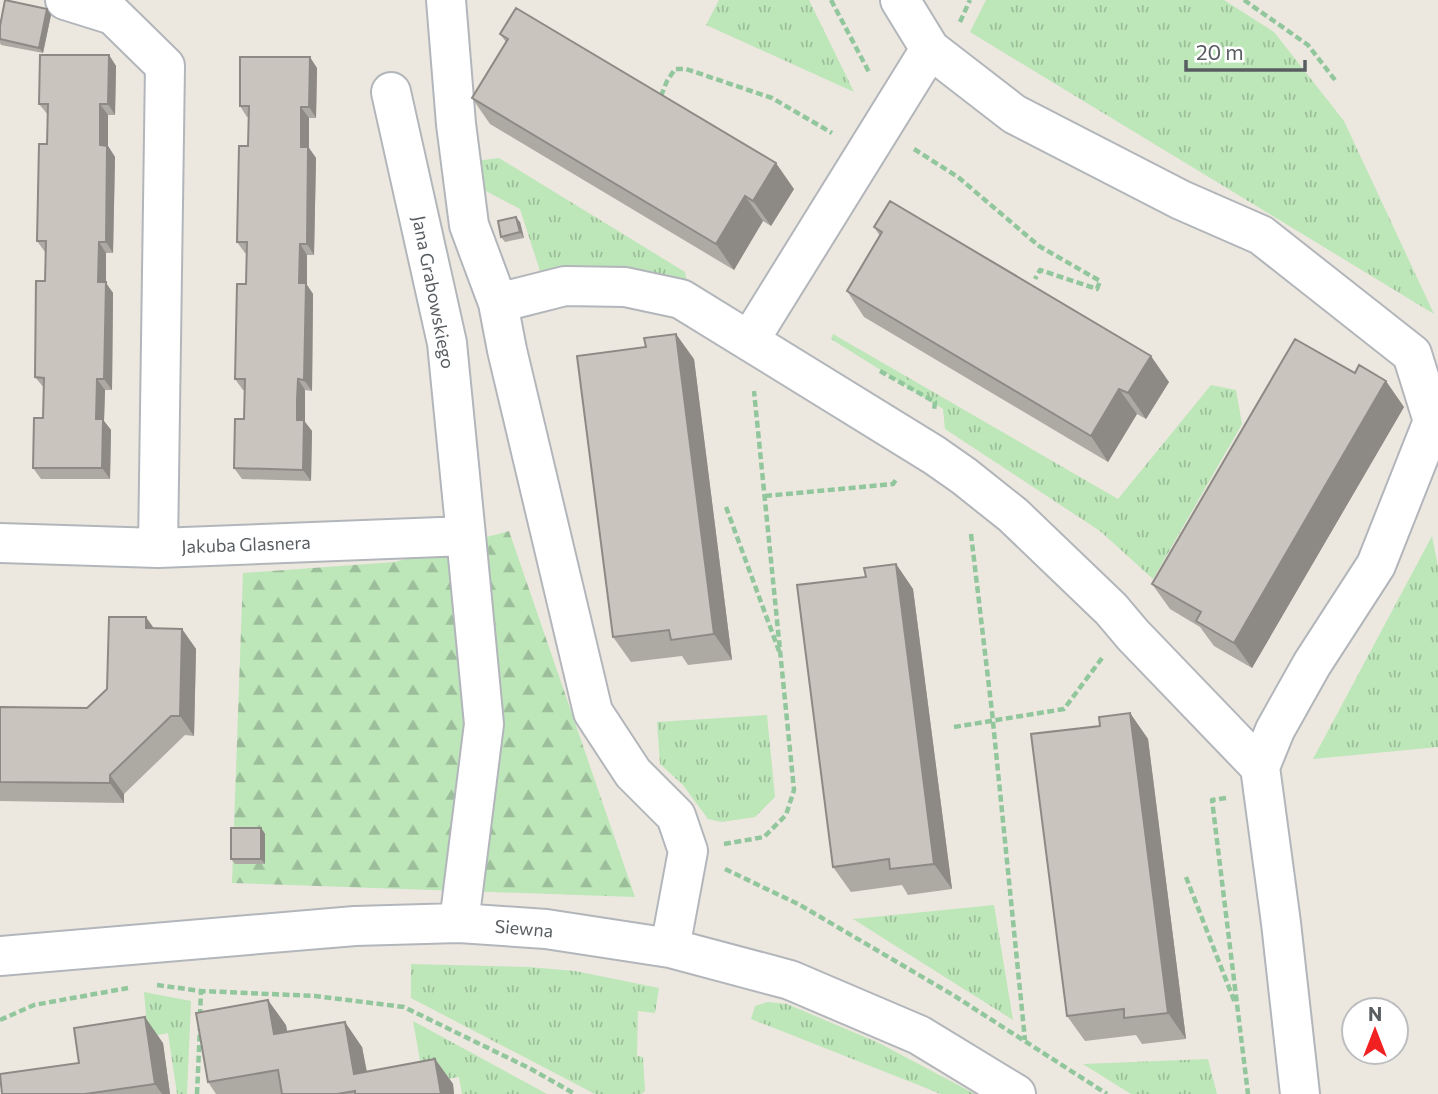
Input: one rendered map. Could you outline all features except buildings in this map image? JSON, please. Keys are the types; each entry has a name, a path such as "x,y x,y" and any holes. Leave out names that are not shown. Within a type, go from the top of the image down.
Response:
{"street":[{"name":"Jakuba Glasnera","path":"65,0 113,15 165,66 158,548 466,536"},
{"path":"446,0 456,124 469,225 498,303 593,712 633,773 676,816 688,851 670,948"},
{"path":"900,0 930,49 1014,114 1181,201 1261,235 1412,355 1433,421 1376,565 1312,664 1275,730 1260,767 1300,1094"},
{"path":"749,341 930,49"},
{"name":"Jana Grabowskiego","path":"391,92 447,342 466,536"},
{"path":"498,303 565,286 625,287 681,299 964,476 1013,515 1111,609 1260,767"},
{"path":"459,923 484,724 466,536"},
{"path":"0,543 158,548"},
{"name":"Siewna","path":"0,956 328,928 459,923 546,929 670,948 790,980 919,1035 1016,1094"}],"path":[{"path":"1244,0 1308,45 1335,80"},
{"path":"661,96 675,69 686,69 772,98 842,139"},
{"path":"912,148 958,177 1039,246 1100,281 1097,289 1040,270 1035,279"},
{"path":"688,851 764,837 786,815 794,790 749,341"},
{"path":"765,496 893,484 899,474"},
{"path":"964,476 1026,1041"},
{"path":"726,507 781,658"},
{"path":"954,727 1064,709 1101,659 1105,648"},
{"path":"1230,798 1212,800 1248,1094"},
{"path":"688,851 800,905 953,995 1107,1094"},
{"path":"1186,877 1238,1010"},
{"path":"149,984 201,991 315,996 404,1007 531,1069 575,1094"},
{"path":"0,1020 34,1005 136,986"},
{"path":"197,1094 201,991"}],"green space":[{"path":"719,0 809,0 854,92 706,25"},
{"path":"986,0 1224,0 1274,32 1344,121 1434,314 970,32"},
{"path":"499,158 685,272 689,294 613,266 541,274 520,209 480,188 476,161"},
{"path":"833,334 1118,499 1211,385 1236,390 1242,424 1153,579 1100,531 945,429 943,409 831,339"},
{"path":"509,531 635,897 232,883 243,573 395,562"},
{"path":"1432,536 1438,567 1438,747 1313,759"},
{"path":"767,715 775,797 755,817 722,822 708,819 683,785 660,764 657,722"},
{"path":"994,905 1013,1020 853,919"},
{"path":"411,964 575,971 659,988 655,1013 638,1011 637,1056 643,1057 645,1091 641,1094 595,1094 411,998"},
{"path":"144,992 191,1001 187,1094 177,1094 168,1033 148,1037"},
{"path":"768,1002 787,1004 879,1043 975,1094 941,1094 751,1019 755,1006"},
{"path":"413,1021 547,1094 462,1094 459,1077 424,1083"},
{"path":"1208,1059 1217,1094 1131,1094 1083,1064"}]}
